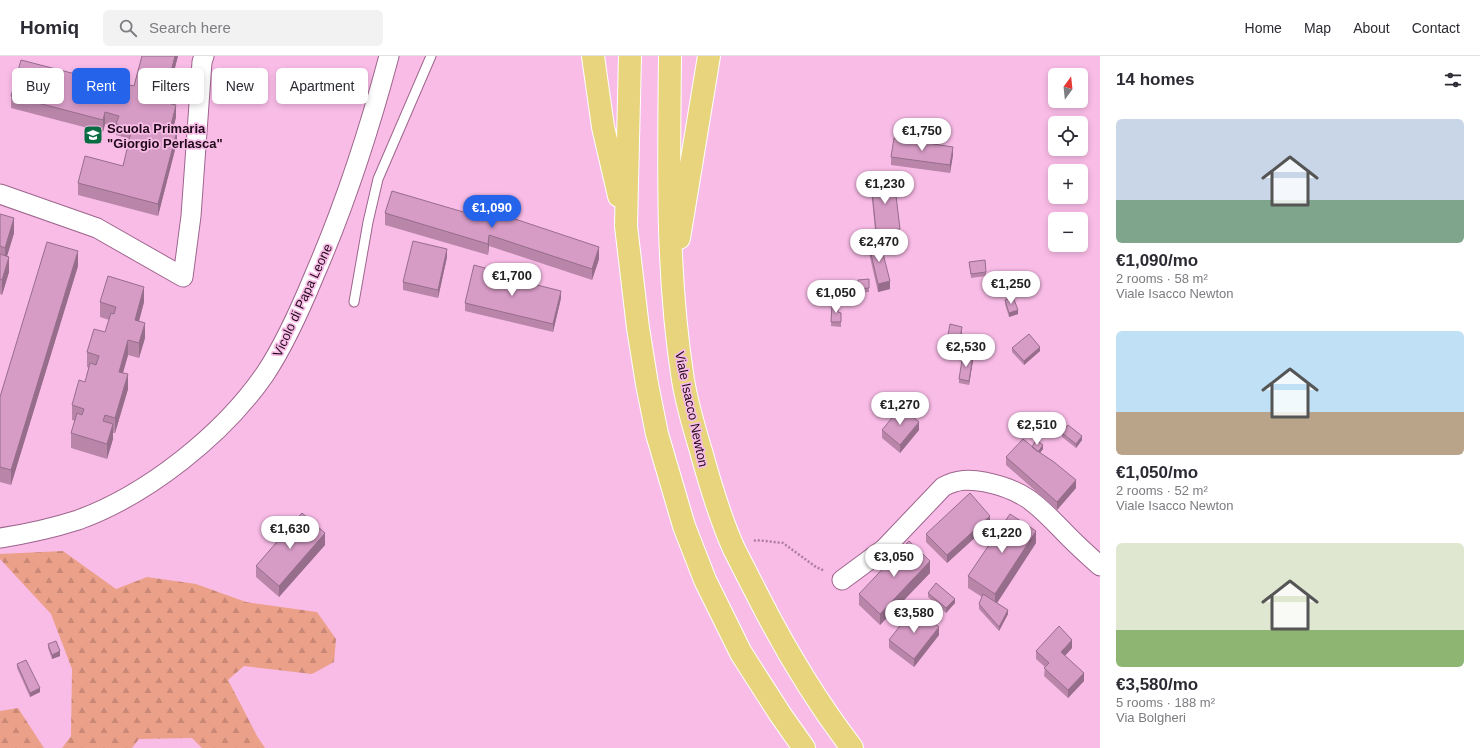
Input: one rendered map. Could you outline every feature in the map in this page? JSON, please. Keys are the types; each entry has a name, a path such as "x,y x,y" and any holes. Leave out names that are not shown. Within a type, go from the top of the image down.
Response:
{"highway":[{"path":"593,56 603,127 626,226 638,328 647,384 657,434 684,526 705,580 740,653 804,748"},
{"path":"626,226 630,56"},
{"name":"Viale Isacco Newton","path":"670,56 668,203 669,242 677,334 684,381 693,424 705,466 734,548 800,674 852,748"},
{"path":"672,279 709,56"}],"street":[{"path":"0,194 97,228 183,277 192,201 202,62 204,56"},
{"name":"Vicolo di Papa Leone","path":"0,538 68,523 121,500 166,472 197,448 224,423 252,390 264,375 285,339 329,242 375,111 389,56"},
{"path":"842,580 884,549 943,487 955,481 967,480 998,484 1016,491 1028,498 1040,507 1100,566"}],"lane":[{"path":"354,302 368,222 378,179 430,56"}],"path":[{"path":"754,541 783,543 816,567 842,580"}],"green space":[{"path":"63,551 116,589 147,577 196,584 246,602 317,612 336,639 334,662 312,674 244,666 228,680 257,736 265,748 202,748 192,738 139,739 132,748 62,748 71,736 72,669 51,614 0,559 0,554"},
{"path":"18,708 44,748 0,748 0,711"}],"building":[{"path":"142,56 175,56 172,68 139,68"},
{"path":"21,60 52,68 19,68"},
{"path":"64,71 72,73 72,104 130,104 130,85 134,86 138,71 138,104 176,105 170,129 177,131 158,204 78,183 85,156 123,166 132,128 116,124 119,116 105,112 103,120 42,104 64,104"},
{"path":"894,138 953,147 950,165 891,157"},
{"path":"894,179 900,229 876,231 871,181"},
{"path":"392,191 494,221 497,213 599,247 592,269 489,235 488,244 385,213"},
{"path":"0,214 14,218 5,248 0,246"},
{"path":"413,241 447,249 438,290 403,282"},
{"path":"47,242 78,251 11,470 0,467 0,397"},
{"path":"880,242 890,281 878,284 869,245"},
{"path":"0,254 9,257 2,280 0,279"},
{"path":"985,260 986,272 971,274 969,262"},
{"path":"474,265 492,270 490,277 528,286 529,283 561,291 553,324 465,303"},
{"path":"108,276 144,287 135,320 145,323 139,343 128,340 119,372 128,374 115,418 105,415 103,421 113,424 107,444 71,433 77,413 82,415 84,409 72,405 79,380 85,382 90,363 96,365 99,356 87,352 94,329 105,332 111,313 114,314 116,307 100,302"},
{"path":"869,279 869,288 859,289 858,280"},
{"path":"1013,297 1018,310 1009,313 1005,300"},
{"path":"832,305 838,305 838,312 841,313 841,322 831,322"},
{"path":"950,324 962,327 960,338 948,335"},
{"path":"1029,334 1040,347 1024,361 1012,348"},
{"path":"963,354 973,356 969,381 959,379"},
{"path":"901,407 919,422 900,445 882,430"},
{"path":"1068,425 1082,436 1076,444 1062,433"},
{"path":"1023,439 1076,480 1057,502 1006,457"},
{"path":"1036,440 1043,445 1038,452 1032,447"},
{"path":"970,493 990,516 947,555 926,534"},
{"path":"302,513 325,533 279,586 256,566"},
{"path":"1010,514 1036,531 995,594 968,576"},
{"path":"909,541 930,561 880,614 859,594"},
{"path":"936,583 955,599 946,608 928,593"},
{"path":"983,594 1008,610 999,627 979,604"},
{"path":"914,608 939,627 914,659 889,640"},
{"path":"1059,626 1072,640 1061,652 1084,673 1068,690 1044,668 1049,663 1036,651"},
{"path":"56,641 60,651 52,655 48,644"},
{"path":"26,660 40,688 30,693 17,664"}],"place":[{"name":"Scuola Primaria \"Giorgio Perlasca\"","path":"93,135"}]}
